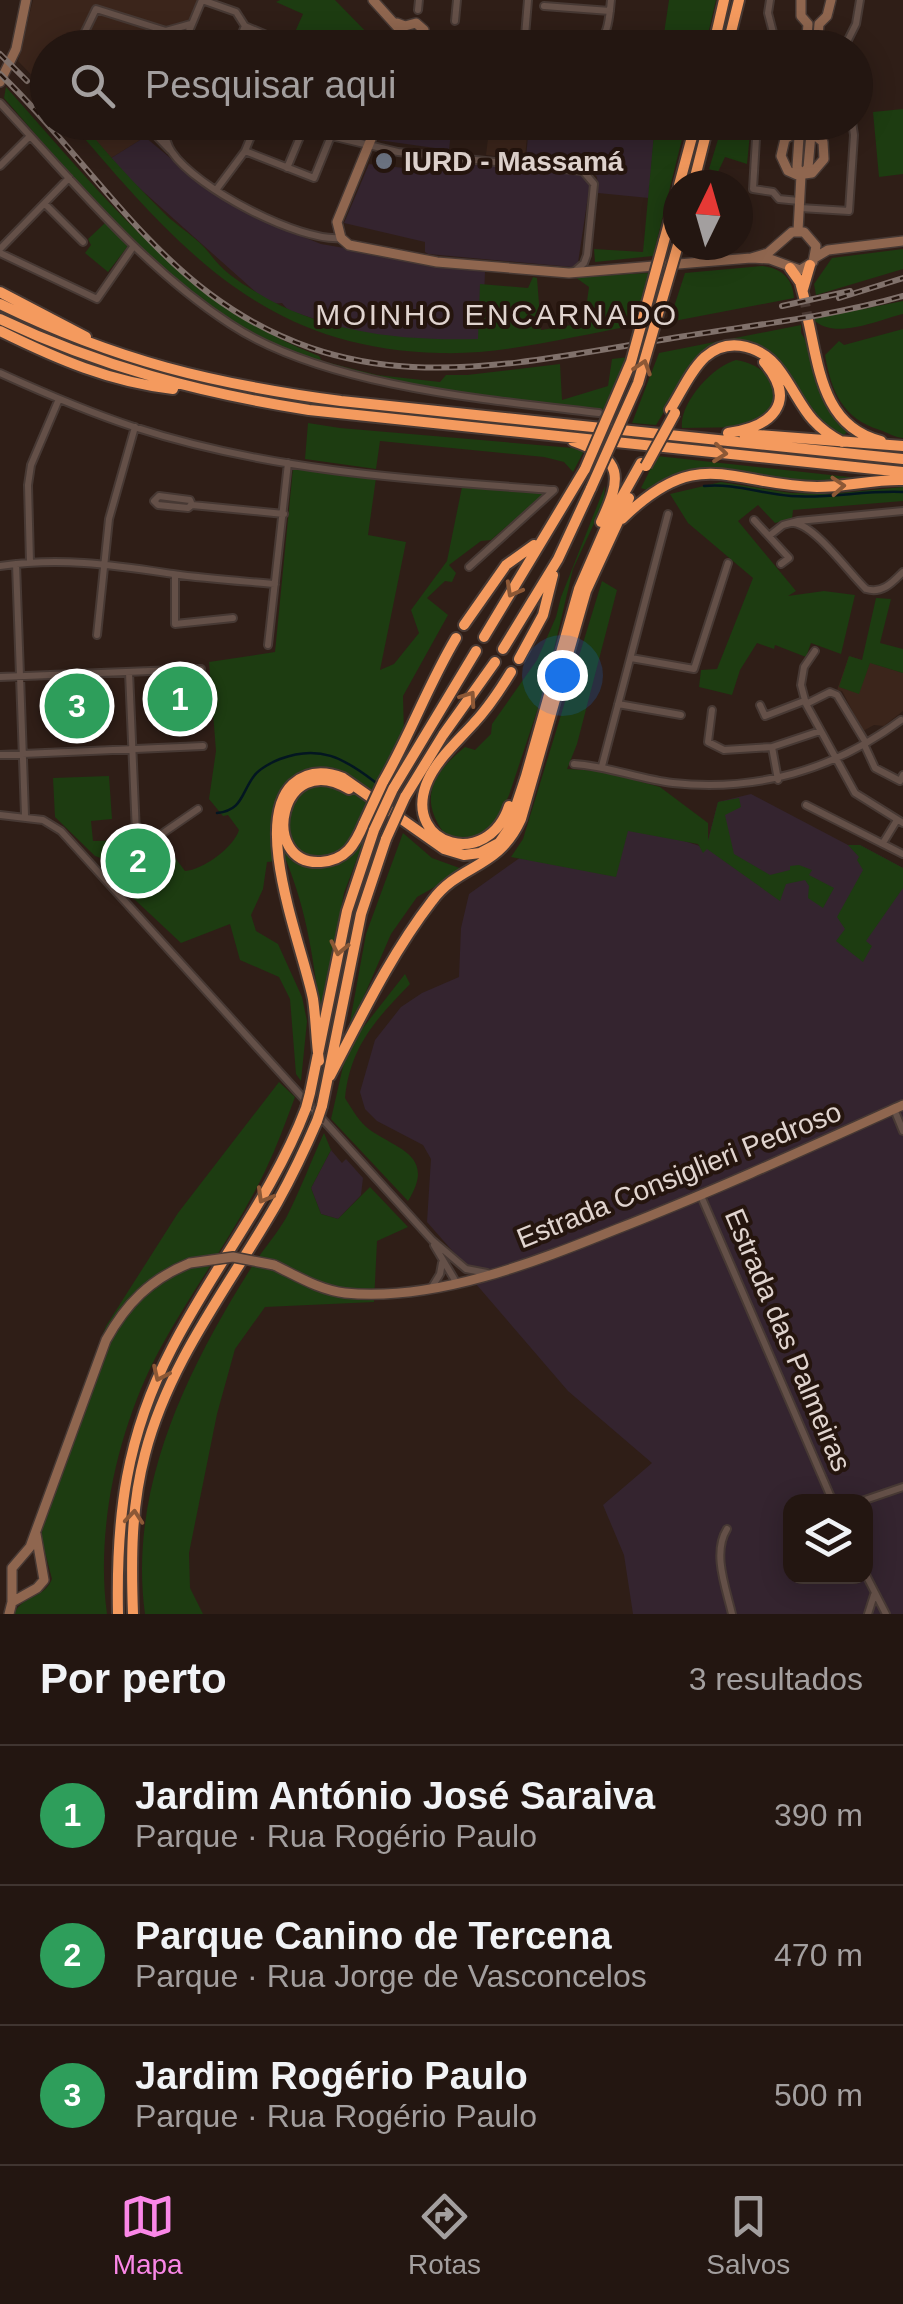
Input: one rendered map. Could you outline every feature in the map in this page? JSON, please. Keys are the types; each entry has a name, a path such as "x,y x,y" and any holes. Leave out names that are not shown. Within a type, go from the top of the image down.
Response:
{"highway":[{"path":"717,30 724,0"},
{"path":"731,30 738,0"},
{"path":"684,170 691,140"},
{"path":"697,170 704,140"},
{"path":"484,638 579,481 630,362 663,245"},
{"path":"503,649 558,560 638,383 674,260"},
{"path":"788,268 804,296 803,282 813,261"},
{"path":"0,292 112,353"},
{"path":"0,304 112,353 188,375 264,390 903,459"},
{"path":"0,318 108,365 216,394"},
{"path":"808,320 824,393 834,409 871,439 902,446"},
{"path":"0,331 88,372 143,386 309,410 553,434 903,476"},
{"path":"569,618 596,548 704,358 715,350 728,346 763,353 782,372 797,402 818,427 842,442"},
{"path":"673,412 714,358 739,352 754,355 775,376 778,403 764,424 728,433"},
{"path":"684,436 728,433 902,446"},
{"path":"319,1060 313,1000 275,834 275,814 288,789 299,779 328,772 343,778 444,849 464,855 480,853 499,842 508,830 586,554 612,498 615,474 603,454 553,434"},
{"path":"330,1076 374,993 432,900 446,884 493,857 512,840 586,591 644,464"},
{"path":"617,523 656,489 681,478 713,472 814,487 903,476"},
{"path":"464,625 506,565 539,542"},
{"path":"519,659 542,615 558,560"},
{"path":"118,1614 116,1547 121,1496 131,1450 149,1398 180,1333 281,1166 306,1108 347,911 369,827 428,688 456,638"},
{"path":"388,786 476,651"},
{"path":"133,1614 131,1548 135,1498 162,1401 219,1295 276,1206 318,1120 361,914 386,840 405,797 494,662"},
{"path":"511,672 495,699 432,772 422,808 426,825 442,840 462,846 480,843 496,832 506,816 536,734"},
{"path":"369,827 346,854 314,863 289,846 282,821 285,806 302,785 328,780 360,796 452,860 493,857"}],"street":[{"path":"0,82 16,50 26,0"},
{"path":"189,30 202,0 236,12 245,26 255,30"},
{"path":"373,0 401,30"},
{"path":"418,0 418,10"},
{"path":"455,21 457,0"},
{"path":"526,30 528,0"},
{"path":"606,30 611,0"},
{"path":"770,0 768,13 772,30"},
{"path":"800,0 802,16 814,24 815,30"},
{"path":"812,30 814,24 827,16 830,0"},
{"path":"853,30 860,0"},
{"path":"544,6 610,11"},
{"path":"85,30 96,9 163,30"},
{"path":"395,22 404,26 420,24 424,30"},
{"path":"170,30 192,24"},
{"path":"410,24 410,30"},
{"path":"243,30 245,26"},
{"path":"0,102 30,136 0,166"},
{"path":"34,140 134,247 230,324 273,347 318,365 419,387 598,413"},
{"path":"160,140 216,190 274,222 328,240 341,238"},
{"path":"168,140 172,152"},
{"path":"216,190 250,140"},
{"path":"287,168 298,140"},
{"path":"245,151 314,178 329,140"},
{"path":"357,140 398,152 583,171 594,184 587,255 581,267 569,273"},
{"path":"755,140 753,189 772,192 779,199 799,205 849,211 851,140"},
{"path":"786,140 781,156 788,171 801,175 812,173 824,159 821,140"},
{"path":"798,231 801,175 797,167 803,140"},
{"path":"370,142 337,222 341,238 349,245 436,262 569,273 727,260"},
{"path":"69,178 0,251 98,299 134,247"},
{"path":"46,204 84,242"},
{"path":"753,257 768,253 786,234 798,231 824,246 843,248"},
{"path":"813,261 814,240"},
{"path":"753,258 770,259 800,270 828,250 903,241"},
{"path":"779,244 779,257 788,268"},
{"path":"0,373 135,427 288,464 554,490 469,567"},
{"path":"30,562 28,485 32,465 59,399"},
{"path":"97,635 109,519 135,427"},
{"path":"268,645 288,464"},
{"path":"192,505 190,500 160,496 154,501 158,505 188,508 192,505 284,514"},
{"path":"769,536 782,524 903,512"},
{"path":"602,766 668,514"},
{"path":"754,520 788,558 781,564"},
{"path":"812,532 819,520"},
{"path":"794,523 801,523 812,532 866,589 886,588 903,572"},
{"path":"0,566 104,562 275,584"},
{"path":"630,658 694,669 728,563"},
{"path":"16,564 25,816"},
{"path":"175,574 174,624 233,618"},
{"path":"815,651 804,667 801,685 805,703 855,793 900,821 883,843"},
{"path":"0,677 201,669"},
{"path":"129,672 136,834"},
{"path":"760,705 765,716 830,692 837,695 875,768 900,780 903,774"},
{"path":"618,704 681,715"},
{"path":"712,710 708,742 724,750 772,748 820,730"},
{"path":"574,764 602,766 670,783 723,786 778,780 835,759 901,720"},
{"path":"0,755 203,746"},
{"path":"772,748 778,780"},
{"path":"806,805 903,854"},
{"path":"102,875 198,809"},
{"path":"0,815 42,820 61,831 432,1240 466,1269 492,1274"},
{"path":"898,1107 903,1131"},
{"name":"Estrada Consiglieri Pedroso","path":"36,1531 91,1375 115,1324 148,1286 190,1263 233,1257 274,1265 334,1291 372,1294 456,1282 546,1257 701,1196 898,1107"},
{"name":"Estrada das Palmeiras","path":"701,1196 831,1494"},
{"path":"432,1240 456,1282"},
{"path":"453,1260 456,1282"},
{"path":"432,1287 442,1262"},
{"path":"873,1498 903,1488"},
{"path":"727,1529 722,1536 720,1555 732,1614"},
{"path":"9,1614 14,1564 36,1531"},
{"path":"12,1602 37,1588 45,1576 36,1531"},
{"path":"21,1558 33,1557 43,1565"},
{"path":"11,1576 21,1589 37,1588"},
{"path":"870,1584 886,1614"},
{"path":"868,1614 874,1594"}],"shaded area":[{"path":"33,0 197,0 185,30 30,30 30,73 18,61"},
{"path":"90,140 140,140 108,160"},
{"path":"140,140 149,140 209,190 251,216 321,244 485,272 482,344 371,338 288,310 282,303 269,304 108,160"},
{"path":"378,140 450,140 449,150"},
{"path":"488,140 527,140 525,159 486,155"},
{"path":"528,140 654,140 649,198 598,193 597,177 589,168 526,159"},
{"path":"440,161 577,172 585,176 590,183 578,263 572,267 428,254 425,242 344,223 369,164 439,172"},
{"path":"849,656 903,673 903,711 884,726 874,725 863,731 842,691 837,690"},
{"path":"751,794 848,845 860,845 903,868 903,1614 633,1614 624,1555 603,1505 652,1463 568,1391 427,1222 431,1159 423,1145 377,1121 365,1109 360,1092 375,1040 401,1007 459,977 461,928 469,894 521,857 622,821 706,848 718,802"},
{"path":"331,1150 342,1163 346,1159 363,1178 361,1195 338,1219 321,1214 311,1188"}],"green space":[{"path":"335,0 364,30 296,30 303,14 276,2"},
{"path":"669,0 716,0 709,30 665,30"},
{"path":"6,87 30,114 30,128 4,98"},
{"path":"903,109 903,174 879,177 873,112"},
{"path":"41,140 54,140 147,241 186,276 227,307 322,361 377,375 440,382 446,375 560,364 562,400 608,386 612,359 629,357 606,410 462,395 364,375 316,360 272,342 232,320 168,272"},
{"path":"86,140 96,140 153,202 230,275 281,306 363,332 478,339 480,284 528,288 533,277 537,278 541,330 584,323 589,287 575,277 649,273 637,325 465,353 377,347 322,333 273,311 229,283 149,211"},
{"path":"653,140 682,140 674,170 663,170 663,216 653,256 595,262 594,249 643,252"},
{"path":"718,140 749,140 747,164 725,157 719,170 709,169"},
{"path":"106,222 128,246 108,272 85,253 91,245 88,239"},
{"path":"903,249 903,269 816,295 814,284 832,258"},
{"path":"762,266 785,276 794,298 669,322 685,273"},
{"path":"903,301 903,314 856,327 832,328 813,319"},
{"path":"801,325 824,402 847,432 843,436 831,431 811,411 776,357 747,342 717,344 694,363 656,425 632,423 659,353"},
{"path":"903,329 903,438 867,425 848,411 835,392 825,355 839,341 844,345"},
{"path":"736,360 761,370 772,383 771,410 750,427 682,428 686,408 699,387 717,370"},
{"path":"308,423 585,449 573,472 564,462 544,457 380,441 376,469 305,459"},
{"path":"657,456 858,478 860,482 817,485 715,470 650,491 641,488"},
{"path":"293,468 376,478 368,535 406,542 380,670 394,664 419,633 411,610 447,561 462,487 545,493 491,540 481,541 449,565 456,573 452,582 445,581 427,598 448,615 403,696 404,735 344,893 321,1017 300,900 286,860 267,862 263,889 251,915 256,931 278,944 302,997 307,1021 301,1081 296,1074 290,999 279,977 240,960 230,924 181,943 116,882 117,873 133,857 147,858 148,866 163,867 164,843 185,871 200,867 224,850 239,830 209,799 216,751 209,662 275,652"},
{"path":"721,482 791,493 830,494 903,487 903,501 793,510 792,519 775,523 758,505 738,521 796,591 788,596 824,591 855,595 841,654 811,643 806,657 775,645 774,649 757,643 740,670 732,695 699,687 701,670 717,669 753,578 688,523 670,494"},
{"path":"605,486 604,502 573,569 545,687 509,795 494,827 480,839 447,837 433,811 432,788 444,767 465,747 475,750 491,734 492,724 537,660"},
{"path":"602,581 617,590 567,769 601,771 660,787 708,823 708,841 718,802 739,798 741,807 725,815 734,854 770,875 790,870 790,866 812,870 809,875 834,888 823,908 808,898 805,880 786,884 780,901 707,849 703,853 698,844 628,831 616,877 511,857 523,839"},
{"path":"876,598 891,599 880,643 903,649 903,673 870,663 859,694 839,687 849,656 862,660"},
{"path":"204,674 206,720 155,723 153,677"},
{"path":"103,680 106,726 50,728 47,683"},
{"path":"109,776 112,819 91,821 93,841 138,840 106,860 95,856 55,817 53,778"},
{"path":"403,833 432,858 465,870 417,897 391,934 348,1033 366,934"},
{"path":"848,845 860,845 903,868 903,888 866,941 872,946 863,962 836,941 845,929 837,917 863,870 859,857"},
{"path":"405,974 410,984 376,1022 359,1049 345,1098 366,1127 402,1149 416,1164 416,1186 408,1201 331,1119 344,1062 358,1034"},
{"path":"279,1082 295,1097 274,1151 255,1192 161,1347 122,1442 104,1546 107,1614 14,1614 52,1579 41,1537 50,1491 106,1326 178,1213"},
{"path":"324,1133 331,1150 311,1188 321,1214 338,1219 370,1187 408,1227 377,1241 374,1302 265,1307 235,1349 217,1414 189,1553 190,1588 203,1614 145,1614 145,1522 167,1433 184,1390 227,1307 286,1218"}],"waterway":[{"path":"704,486 805,497 903,492"},
{"path":"217,813 237,804 262,768 294,755 330,756 375,782"}],"tunnel":[{"path":"804,297 808,320"}],"railway":[{"path":"0,54 27,81"},
{"path":"0,74 30,104"},
{"path":"61,140 153,244 210,294 267,329 323,352 380,364 437,368 496,365 791,320 903,296"},
{"path":"839,298 903,278"},
{"path":"782,306 850,291"}],"place":[{"name":"IURD - Massamá","path":"384,161"},
{"name":"Jardim António José Saraiva","path":"180,699"},
{"name":"Jardim Rogério Paulo","path":"77,706"},
{"name":"Parque Canino de Tercena","path":"138,861"}],"district":[{"name":"MOINHO ENCARNADO","path":"497,314"}]}
